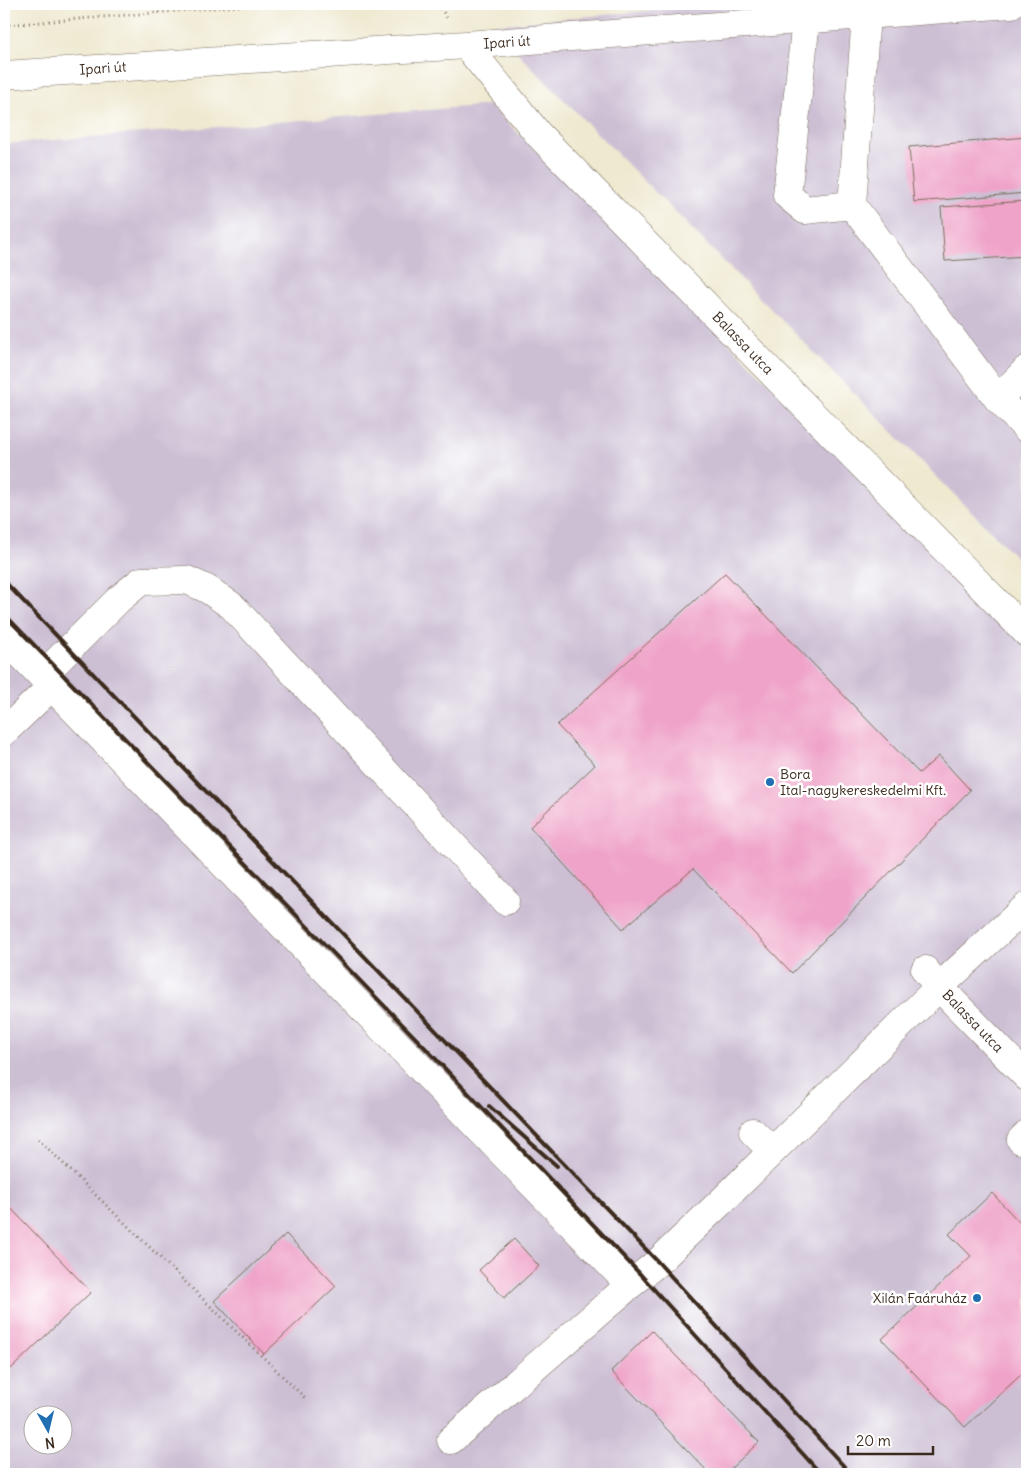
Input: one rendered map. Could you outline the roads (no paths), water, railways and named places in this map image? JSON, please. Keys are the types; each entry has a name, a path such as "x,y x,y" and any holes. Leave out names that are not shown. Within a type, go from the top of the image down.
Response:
{"street":[{"name":"Ipari út","path":"4,75 466,45 1011,4"},
{"path":"866,15 852,205 998,399 1027,428"},
{"path":"806,20 787,195 805,210 852,205"},
{"name":"Balassa utca","path":"466,45 539,134 1027,634"},
{"path":"998,399 1027,369"},
{"path":"4,732 118,600 141,581 187,580 207,589 232,606 505,901"},
{"path":"4,637 630,1285"},
{"name":"Balassa utca","path":"1027,906 932,978 1027,1077"},
{"path":"451,1440 658,1262 726,1197 763,1142 932,978"}],"railway":[{"path":"4,581 658,1262 851,1474"},
{"path":"4,614 432,1055 641,1275 821,1474"},
{"path":"489,1106 557,1166"}],"place":[{"name":"Bora Ital-nagykereskedelmi Kft.","path":"770,782"},
{"name":"Xilán Faáruház","path":"977,1298"}]}
